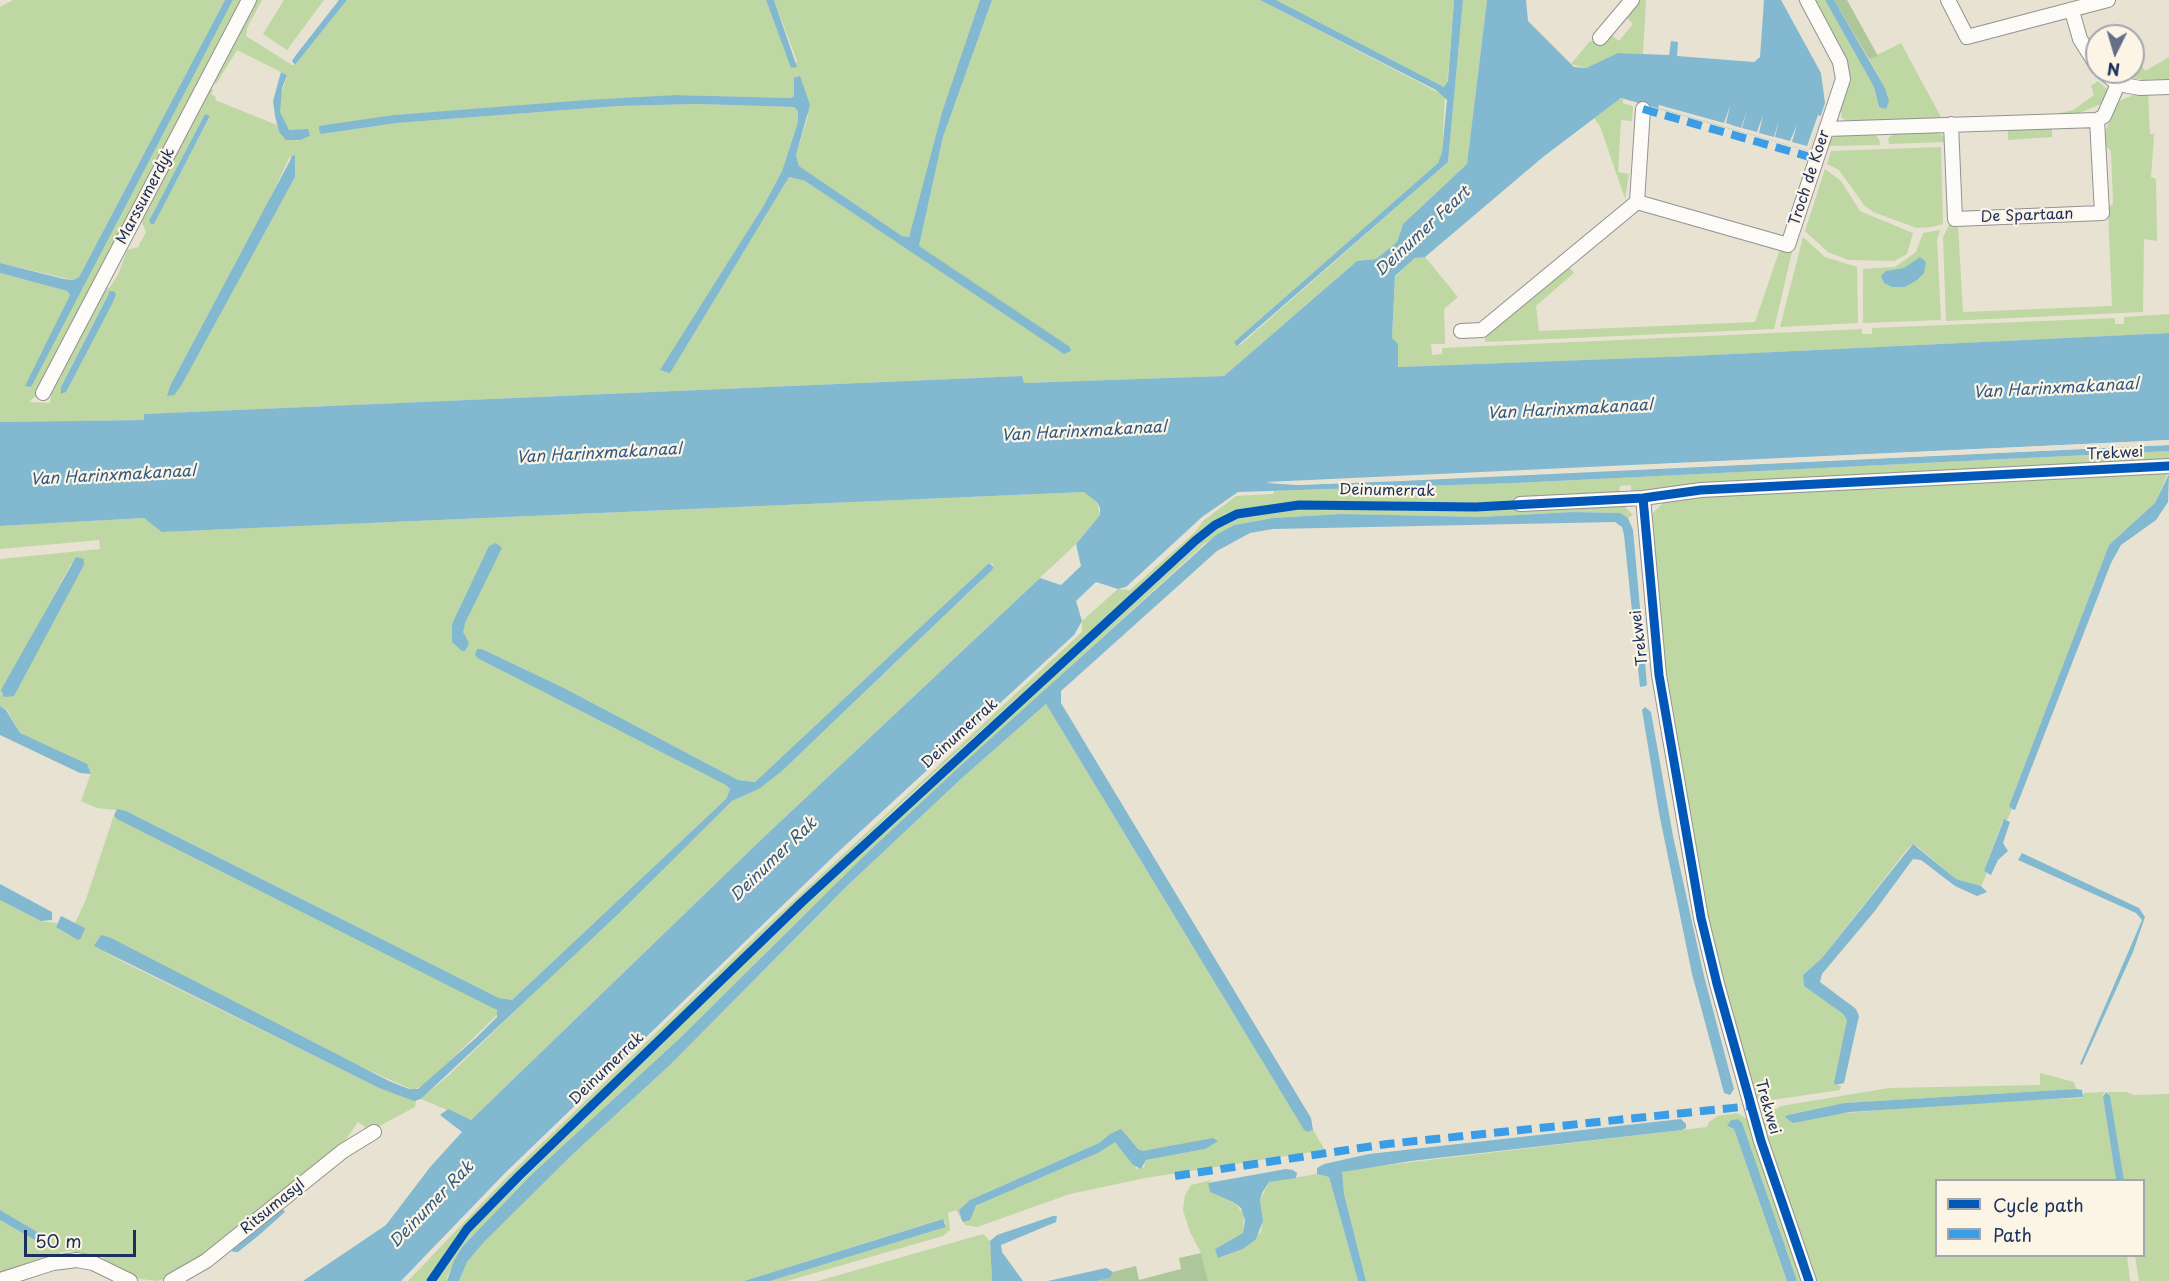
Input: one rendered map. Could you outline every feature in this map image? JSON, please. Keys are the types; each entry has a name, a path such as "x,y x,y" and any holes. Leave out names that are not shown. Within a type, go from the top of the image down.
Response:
{"street":[{"name":"Marssumerdyk","path":"43,393 249,0"},
{"path":"1600,38 1632,0"},
{"name":"Troch de Koer","path":"1637,202 1788,245 1843,73 1807,0"},
{"path":"1948,0 1967,37 2108,0"},
{"path":"2072,11 2080,39 2085,47"},
{"path":"1826,129 2097,120 2104,116 2118,84 2140,88 2169,87"},
{"path":"1461,331 1482,330 1637,202 1643,109"},
{"name":"De Spartaan","path":"1951,124 1955,219 2102,213 2097,120"},
{"name":"Trekwei","path":"1809,1281 1758,1129 1701,918 1660,685 1651,608 1643,498 1701,490 2169,466"},
{"path":"1520,504 1643,498"},
{"name":"Ritsumasyl","path":"171,1281 206,1261 343,1151 374,1132"},
{"path":"0,1280 53,1263 77,1260 93,1263 130,1281"}],"green space":[{"path":"13,0 225,0 79,277 73,280 0,263 0,7"},
{"path":"233,0 245,0 39,393 29,402 50,403 52,387 101,292 110,287 118,275 127,250 138,247 146,232 142,222 143,212 209,89 213,90 211,94 216,97 215,100 277,125 279,132 296,141 310,136 289,130 280,112 280,98 287,75 237,50 215,83 213,78 253,0 262,0 247,28 246,36 295,65 347,0 766,0 791,67 794,68 797,61 774,0 980,0 942,112 909,237 902,236 799,166 796,155 808,116 794,78 794,96 790,98 676,95 394,115 321,134 397,123 618,106 696,104 794,107 798,111 798,122 782,171 764,205 661,370 670,372 789,177 805,181 1065,354 919,246 943,137 992,0 1260,0 1445,96 1442,152 1438,163 1234,342 1240,345 1448,162 1463,0 1487,0 1467,164 1403,224 1397,242 1376,259 1357,261 1224,376 1024,383 1021,376 144,414 144,420 0,422 0,273 67,291 70,295 29,388","holes":["205,114 210,117 153,224 149,220","290,156 295,177 174,395 171,384 270,199","108,294 111,306 63,394 61,387"]},
{"path":"284,0 324,0 287,50 263,34"},
{"path":"1276,0 1454,0 1447,87 1440,85"},
{"path":"1638,0 1646,0 1643,54 1618,53 1586,68 1571,64 1590,41 1602,43 1610,34 1619,41 1633,24 1625,16"},
{"path":"1814,0 1825,0 1874,87 1879,108 1885,88 1869,59 1901,43 1942,119 1850,122 1842,118 1840,109 1849,81 1849,66"},
{"path":"1834,0 1847,0 1878,56 1869,59"},
{"path":"2169,57 2169,79 2145,80 2145,71"},
{"path":"2101,84 2108,90 2103,103 2077,114 2052,115 2073,110 2094,95 2091,86"},
{"path":"2140,92 2148,92 2150,134 2154,134 2151,177 2156,179 2157,241 2144,239 2143,312 1946,321 1943,237 1949,225 1958,225 1963,312 2112,306 2108,209 2113,203 2111,151 2105,145 2105,132 2117,102"},
{"path":"1623,99 1623,103 1633,106 1632,121 1621,120 1618,172 1629,174 1625,199 1600,126 1594,118"},
{"path":"2052,127 2052,137 2008,140 2008,129"},
{"path":"1936,131 1943,136 1945,142 1889,144 1888,139 1893,133"},
{"path":"1873,133 1879,139 1880,145 1827,146 1831,138 1838,135"},
{"path":"1941,147 1943,224 1932,227 1917,228 1873,212 1864,205 1839,170 1827,164 1831,151"},
{"path":"1825,169 1841,181 1860,211 1913,233 1907,254 1894,261 1848,260 1828,252 1805,231"},
{"path":"1940,230 1937,240 1941,320 1863,323 1863,269 1895,267 1916,252 1923,233"},
{"path":"1803,237 1825,257 1857,267 1858,323 1780,327"},
{"path":"1780,249 1792,252 1774,329 1485,342 1485,336 1569,267 1574,273 1536,306 1539,331 1755,322"},
{"path":"1425,257 1458,297 1444,309 1445,344 1431,344 1432,355 1442,354 1442,348 1862,329 1862,334 1872,334 1872,328 2115,318 2115,324 2124,324 2124,317 2169,314 2169,333 1691,356 1398,367 1398,344 1392,339 1395,277 1415,258"},
{"path":"2169,451 2169,462 1631,494 1631,485 1620,486 1619,492 1497,503 1299,502 1236,511 1213,523 1193,538 899,805 516,1174 465,1228 426,1281 408,1281 508,1176 764,928 1082,632 1082,621 1118,589 1130,590 1195,532 1203,521 1236,496 1273,494 1274,491 1515,483"},
{"path":"2169,471 2155,503 2109,545 2009,806 2012,809 2007,820 2002,822 1984,871 1987,873 1981,886 1956,879 1918,847 1913,844 1909,847 1822,958 1803,975 1804,986 1843,1014 1847,1020 1836,1085 1841,1086 1840,1090 1765,1101 1757,1099 1752,1093 1719,975 1674,749 1649,523 1653,513 1666,500 1701,493"},
{"path":"1085,492 1097,501 1100,515 1076,544 765,836 471,1120 421,1099 449,1075 732,801 759,789 781,772 981,581 994,567 993,564 989,563 755,782 738,780 564,688 482,649 479,659 727,785 730,789 726,799 512,1000 499,998 126,811 97,808 81,801 91,773 20,733 7,710 0,706 0,559 100,549 99,540 0,549 0,526 144,518 163,532","holes":["84,559 84,565 14,695 1,694 71,564"]},
{"path":"1622,504 1633,515 1628,518 1620,513 1573,512 1481,517 1341,514 1273,518 1234,525 1204,544 866,854 680,1038 530,1176 462,1247 447,1281 434,1281 470,1232 685,1019 917,798 1217,528 1238,518 1258,513 1299,508 1436,510"},
{"path":"1046,704 1304,1130 1308,1132 1313,1130 1325,1150 1145,1178 1070,1194 977,1227 965,1225 956,1210 948,1213 950,1230 943,1236 787,1281 770,1281 946,1227 946,1223 942,1219 744,1281 459,1281 467,1262 484,1242 573,1154 671,1064 847,886 962,778","holes":["1110,1134 1143,1151 1205,1149 1146,1160 1144,1167 1137,1169 1115,1141 1098,1153 982,1203 961,1218 959,1210 970,1200 1099,1143"]},
{"path":"114,815 492,1005 499,1013 425,1085 413,1090 99,950 379,1088 416,1100 415,1107 370,1131 358,1122 340,1148 205,1257 168,1278 157,1281 133,1278 106,1265 103,1257 72,1251 60,1252 60,1255 49,1260 0,1276 0,1220 40,1243 45,1243 46,1238 0,1210 0,900 41,921 57,923 56,927 85,928 75,923 85,902"},
{"path":"2040,1073 2074,1082 2076,1089 1844,1103 1788,1115 1826,1115 1956,1103 2082,1098 2084,1093 2104,1092 2116,1179 1935,1179 1935,1257 2127,1257 2130,1281 1813,1281 1761,1121 1770,1112 1781,1106 1889,1088 2040,1085"},
{"path":"2108,1092 2126,1092 2134,1095 2169,1094 2169,1281 2139,1281 2135,1257 2145,1257 2145,1179 2124,1179"},
{"path":"1737,1113 1747,1119 1805,1281 1797,1281 1738,1119 1731,1120 1728,1127 1734,1129 1787,1281 1366,1281 1340,1175 1345,1170 1707,1127 1709,1122 1718,1116"},
{"path":"1317,1174 1329,1177 1358,1281 1208,1281 1201,1253 1190,1232 1183,1210 1185,1195 1191,1185 1212,1180 1208,1183 1210,1192 1233,1202 1244,1214 1243,1233 1215,1249 1219,1258 1243,1249 1261,1232 1263,1221 1260,1200 1269,1182"},
{"path":"983,1234 990,1241 992,1281 818,1281"},
{"path":"1201,1253 1208,1281 1097,1281 1110,1278 1113,1272 1136,1266 1139,1280 1181,1269 1179,1258"}],"water":[{"path":"225,0 233,0 31,387 25,386 70,295 67,291 0,273 0,263 64,279 73,280 79,277"},
{"path":"339,0 347,0 295,65 292,61 296,55"},
{"path":"766,0 774,0 797,67 791,68"},
{"path":"980,0 992,0 943,137 919,246 1070,347 1071,351 1064,354 805,181 789,177 670,373 660,370 764,205 782,171 798,122 798,111 794,107 697,104 618,106 397,123 321,134 319,130 319,126 394,115 587,100 676,95 790,98 794,96 794,78 800,76 810,105 796,155 799,166 902,236 909,237 942,112"},
{"path":"1260,0 1276,0 1444,87 1448,81 1454,0 1463,0 1448,162 1237,346 1234,342 1438,163 1442,152 1447,100 1436,90"},
{"path":"1487,0 1526,0 1528,21 1574,67 1586,68 1618,53 1669,55 1671,41 1678,42 1677,56 1754,62 1760,57 1764,0 1781,0 1821,73 1825,103 1809,151 1621,98 1543,157 1425,257 1415,258 1395,276 1392,338 1398,344 1398,367 1691,356 2169,333 2169,440 1266,483 1298,485 2169,445 2169,451 1515,483 1238,492 1202,517 1126,587 1118,589 1096,582 1076,601 1082,621 1074,635 837,853 505,1173 401,1281 303,1281 386,1225 431,1166 462,1132 440,1115 448,1109 471,1120 765,836 1040,578 1061,585 1081,566 1076,544 1100,515 1100,508 1097,502 1084,492 162,532 144,518 0,526 0,422 144,420 144,414 1022,376 1024,383 1224,376 1357,261 1376,259 1397,242 1403,224 1467,164"},
{"path":"1825,0 1834,0 1885,88 1889,101 1886,109 1879,107 1874,87"},
{"path":"281,72 287,75 282,88 280,112 289,130 308,129 310,136 300,140 286,140 279,132 273,101"},
{"path":"205,114 210,116 154,224 151,224 149,220"},
{"path":"293,155 295,156 295,177 181,386 174,395 167,396 171,384"},
{"path":"1920,257 1926,262 1924,273 1917,280 1905,287 1892,287 1884,283 1881,276 1886,271 1904,268"},
{"path":"110,291 114,291 116,295 111,306 66,392 61,394 61,387"},
{"path":"2169,474 2168,502 2156,520 2121,545 2111,563 2015,810 2012,809 2009,806 2109,545 2155,503"},
{"path":"1573,512 1620,513 1628,518 1633,530 1647,685 1645,686 1640,687 1624,535 1622,527 1615,522 1273,529 1250,533 1217,551 1061,691 1061,703 1311,1118 1313,1130 1308,1132 1304,1130 1046,704 962,778 847,886 671,1064 573,1154 484,1242 467,1262 459,1281 447,1281 462,1247 530,1176 680,1038 866,854 1216,535 1234,525 1273,518 1341,514 1481,517"},
{"path":"496,543 502,548 465,623 463,632 469,643 465,651 462,651 452,642 452,624 489,546"},
{"path":"76,557 84,559 84,565 14,696 4,697 1,690"},
{"path":"989,563 994,567 991,571 781,772 759,789 732,801 616,916 421,1099 414,1101 379,1088 94,946 101,935 111,938 389,1081 409,1089 418,1089 497,1017 497,1010 117,819 114,815 117,809 126,811 499,998 512,1000 726,799 730,789 479,659 475,655 477,649 482,649 564,688 738,780 755,782"},
{"path":"0,706 6,710 20,733 87,764 91,774 80,773 0,735"},
{"path":"1645,707 1651,712 1673,836 1704,976 1734,1089 1730,1095 1724,1093 1692,974 1659,813 1642,710"},
{"path":"2004,819 2010,822 2003,843 2008,851 1998,860 1991,875 1984,871"},
{"path":"1913,844 1956,879 1981,886 1987,892 1977,896 1955,886 1921,860 1913,859 1874,912 1822,974 1820,982 1856,1009 1859,1016 1844,1083 1836,1085 1834,1083 1847,1020 1843,1014 1804,986 1803,975 1822,958"},
{"path":"2022,853 2139,908 2145,917 2133,952 2082,1065 2080,1064 2142,920 2136,913 2018,860"},
{"path":"0,884 52,912 52,920 41,921 0,900"},
{"path":"61,916 85,928 81,938 78,940 56,927"},
{"path":"2082,1090 2083,1097 1850,1112 1793,1123 1785,1117 1844,1103"},
{"path":"2106,1092 2110,1096 2124,1179 2116,1179 2103,1097"},
{"path":"1681,1119 1686,1124 1686,1128 1682,1130 1411,1161 1342,1172 1344,1194 1366,1281 1358,1281 1329,1177 1317,1174 1317,1168 1324,1164 1369,1154"},
{"path":"1738,1119 1742,1123 1797,1281 1787,1281 1734,1129 1727,1126 1731,1120"},
{"path":"1121,1129 1138,1149 1143,1151 1213,1138 1218,1141 1205,1149 1146,1160 1141,1169 1133,1165 1115,1142 1098,1153 976,1206 970,1220 963,1222 959,1210 970,1200 1099,1143"},
{"path":"1286,1169 1297,1173 1296,1178 1269,1182 1260,1200 1263,1221 1256,1239 1243,1249 1218,1258 1215,1249 1243,1233 1245,1220 1241,1208 1210,1192 1208,1183"},
{"path":"282,1208 285,1212 238,1252 233,1252 232,1250"},
{"path":"0,1210 44,1236 45,1243 40,1243 0,1220"},
{"path":"1057,1216 1056,1222 1001,1245 1002,1252 1023,1281 992,1281 990,1241 997,1235"},
{"path":"943,1219 946,1227 770,1281 744,1281"},
{"path":"1106,1268 1113,1272 1110,1278 1097,1281 1048,1281"}],"pier":[{"path":"1659,105 1724,123 1730,106 1726,123 1741,128 1747,111 1742,128 1757,132 1763,115 1759,133 1774,137 1779,120 1775,137 1790,141 1797,125 1792,142 1807,146 1818,115 1821,116 1809,151 1658,108"},
{"path":"2169,440 2169,445 1402,481 1298,485 1266,482"}],"marked path":[{"path":"1643,109 1817,159"},
{"path":"1175,1176 1387,1144 1751,1106"}],"cycle path":[{"name":"Deinumerrak","path":"431,1281 467,1229 801,903 1195,541 1215,525 1237,514 1299,505 1476,507 1643,498 1701,490 2169,466"},
{"path":"1643,498 1659,675 1701,918 1761,1141 1809,1281"}],"water label":[{"name":"Deinumer Feart","path":"1423,232"},
{"name":"Van Harinxmakanaal","path":"2056,389"},
{"name":"Van Harinxmakanaal","path":"1570,410"},
{"name":"Van Harinxmakanaal","path":"1084,432"},
{"name":"Van Harinxmakanaal","path":"599,454"},
{"name":"Van Harinxmakanaal","path":"113,476"},
{"name":"Deinumer Rak","path":"774,860"},
{"name":"Deinumer Rak","path":"432,1205"}]}
